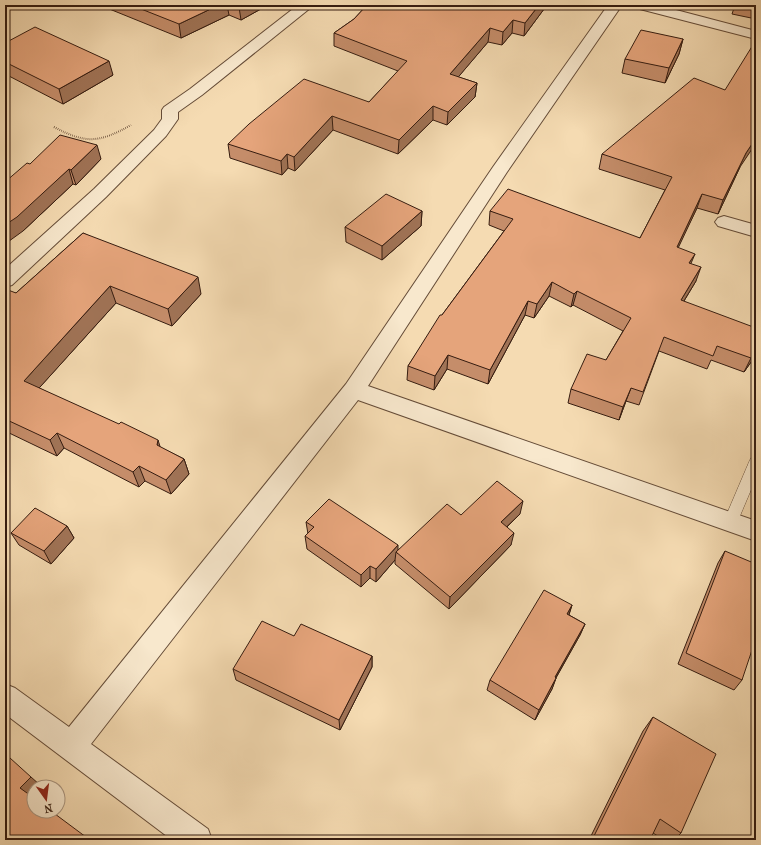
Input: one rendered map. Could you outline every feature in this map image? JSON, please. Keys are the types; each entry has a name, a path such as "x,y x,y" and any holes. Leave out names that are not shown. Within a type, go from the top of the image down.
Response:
{"street":[{"path":"5,280 100,193 160,133 170,119 170,110 196,92 307,5"},
{"path":"72,746 354,390 499,171 615,5"},
{"path":"641,5 756,35"},
{"path":"724,222 756,231"},
{"path":"354,390 756,531"},
{"path":"5,697 197,840"}],"lane":[{"path":"730,522 756,462"}],"path":[{"path":"54,127 79,139 93,139 115,134 156,111 170,110"}],"building":[{"path":"131,5 219,5 179,24"},
{"path":"367,5 539,5 525,23 513,20 503,32 490,28 450,74 477,83 448,112 433,106 399,140 332,116 294,157 287,154 281,161 228,144 249,124 304,79 369,102 407,61 334,33 354,19"},
{"path":"35,27 109,61 59,89 5,62 5,60 10,57 5,55 5,43"},
{"path":"641,30 683,39 669,68 625,59"},
{"path":"756,40 756,138 746,153 723,200 702,194 677,247 695,254 689,263 701,267 681,300 756,328 756,351 751,358 717,346 713,356 664,337 643,392 631,388 623,407 571,389 587,354 606,360 631,318 577,291 574,294 552,282 537,304 528,301 490,370 448,355 435,376 408,366 440,315 442,315 513,219 490,211 508,189 640,238 672,177 602,154 694,78 725,90"},
{"path":"60,135 97,145 17,217 5,225 5,182 27,163 30,164"},
{"path":"386,194 422,211 382,246 345,227"},
{"path":"83,233 198,277 168,309 110,286 24,381 119,424 121,422 158,440 157,445 184,459 166,480 139,466 133,472 57,433 50,440 5,419 5,292 8,290 16,293"},
{"path":"497,481 523,501 501,522 514,533 450,597 396,552 447,504 461,515"},
{"path":"329,499 398,545 376,569 370,566 361,575 305,536 314,527 306,522"},
{"path":"35,508 67,526 44,551 11,533"},
{"path":"725,551 756,564 756,638 742,680 686,653"},
{"path":"544,590 572,605 567,614 585,624 555,677 556,678 539,710 490,680"},
{"path":"262,621 294,636 301,624 372,656 339,720 233,669"},
{"path":"653,717 716,754 681,833 660,819 650,840 592,840"},
{"path":"10,758 31,777 26,779 26,782 20,788 26,792 26,819 62,819 90,840 5,840 5,764"}]}
